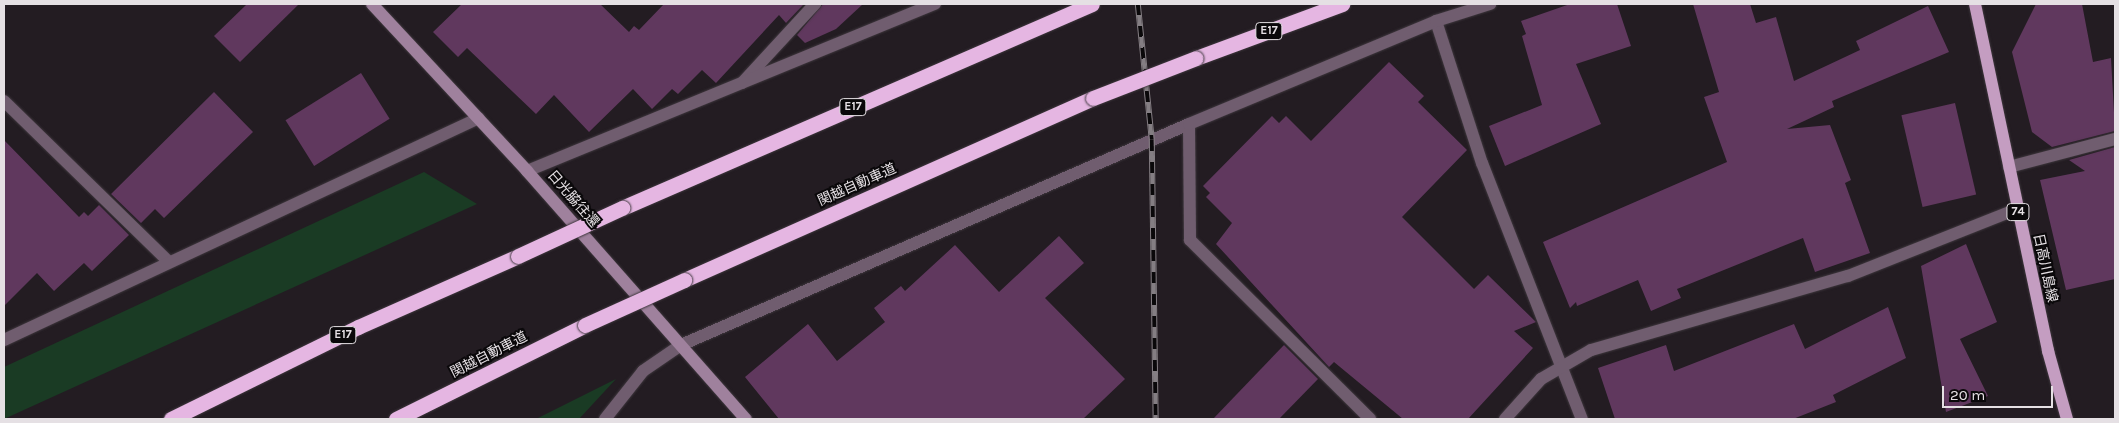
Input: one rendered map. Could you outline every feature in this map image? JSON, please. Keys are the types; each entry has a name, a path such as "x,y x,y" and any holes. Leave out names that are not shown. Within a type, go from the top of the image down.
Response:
{"highway":[{"name":"E17","path":"170,419 358,327 1092,4"},
{"name":"関越自動車道","path":"396,419 585,325 1092,98 1342,4"}],"main road":[{"name":"日高川島線","path":"1975,4 2017,209 2066,419"}],"street":[{"name":"日光脇往還","path":"372,4 528,170 746,419"},
{"path":"738,87 815,4"},
{"path":"528,170 738,87 935,4"},
{"path":"605,419 644,372 681,345 1189,124 1436,21 1490,4"},
{"path":"1436,21 1482,162 1582,419"},
{"path":"4,101 167,260"},
{"path":"4,340 167,260 479,118"},
{"path":"1189,124 1190,240 1370,419"},
{"path":"2009,167 2115,139"},
{"path":"1505,419 1559,364 1591,350 1848,276 2017,209"}],"green space":[{"path":"424,172 477,204 4,419 4,367"},
{"path":"616,379 579,419 536,419"}],"building":[{"path":"247,4 299,4 240,62 214,36"},
{"path":"462,4 600,4 629,32 634,26 639,30 664,4 804,4 786,23 779,15 716,83 702,70 678,94 672,89 652,109 633,89 589,132 554,95 536,114 467,48 458,57 433,32"},
{"path":"823,4 863,4 836,29 805,43 797,35"},
{"path":"1570,4 1617,4 1631,46 1576,64 1601,124 1505,166 1489,126 1542,105 1522,36 1526,34 1521,21"},
{"path":"1693,4 1750,4 1756,23 1776,17 1794,81 1860,50 1856,41 1928,6 1949,52 1832,101 1834,107 1787,129 1830,125 1851,180 1845,183 1870,253 1815,272 1803,238 1677,289 1681,298 1651,311 1638,280 1577,306 1576,302 1570,308 1543,242 1727,162 1704,97 1719,92"},
{"path":"2036,4 2082,4 2093,62 2111,58 2115,131 2052,147 2032,132 2012,52"},
{"path":"1389,62 1424,96 1418,102 1467,150 1402,217 1474,289 1488,275 1536,322 1514,331 1533,348 1468,419 1403,419 1334,362 1329,367 1216,244 1232,223 1206,197 1210,193 1203,186 1272,116 1279,123 1286,116 1311,141"},
{"path":"361,73 390,119 314,166 286,120"},
{"path":"214,92 253,132 164,218 155,209 141,223 111,194"},
{"path":"1955,103 1976,195 1923,207 1901,115"},
{"path":"4,140 79,217 84,212 88,216 99,205 129,235 92,271 84,263 54,291 37,273 4,306"},
{"path":"2115,147 2115,279 2066,290 2040,180 2085,171 2069,160"},
{"path":"1059,236 1084,263 1045,298 1125,379 1083,419 779,419 745,377 808,324 837,361 885,322 874,308 901,286 905,291 955,245 999,292"},
{"path":"1966,244 1997,322 1960,339 1988,396 1946,412 1921,266"},
{"path":"1888,307 1906,358 1833,395 1836,402 1793,419 1615,419 1598,368 1666,345 1674,371 1794,324 1805,349"},
{"path":"1284,345 1318,379 1279,419 1213,419"}],"railway":[{"path":"1138,4 1152,140 1156,419"}]}
